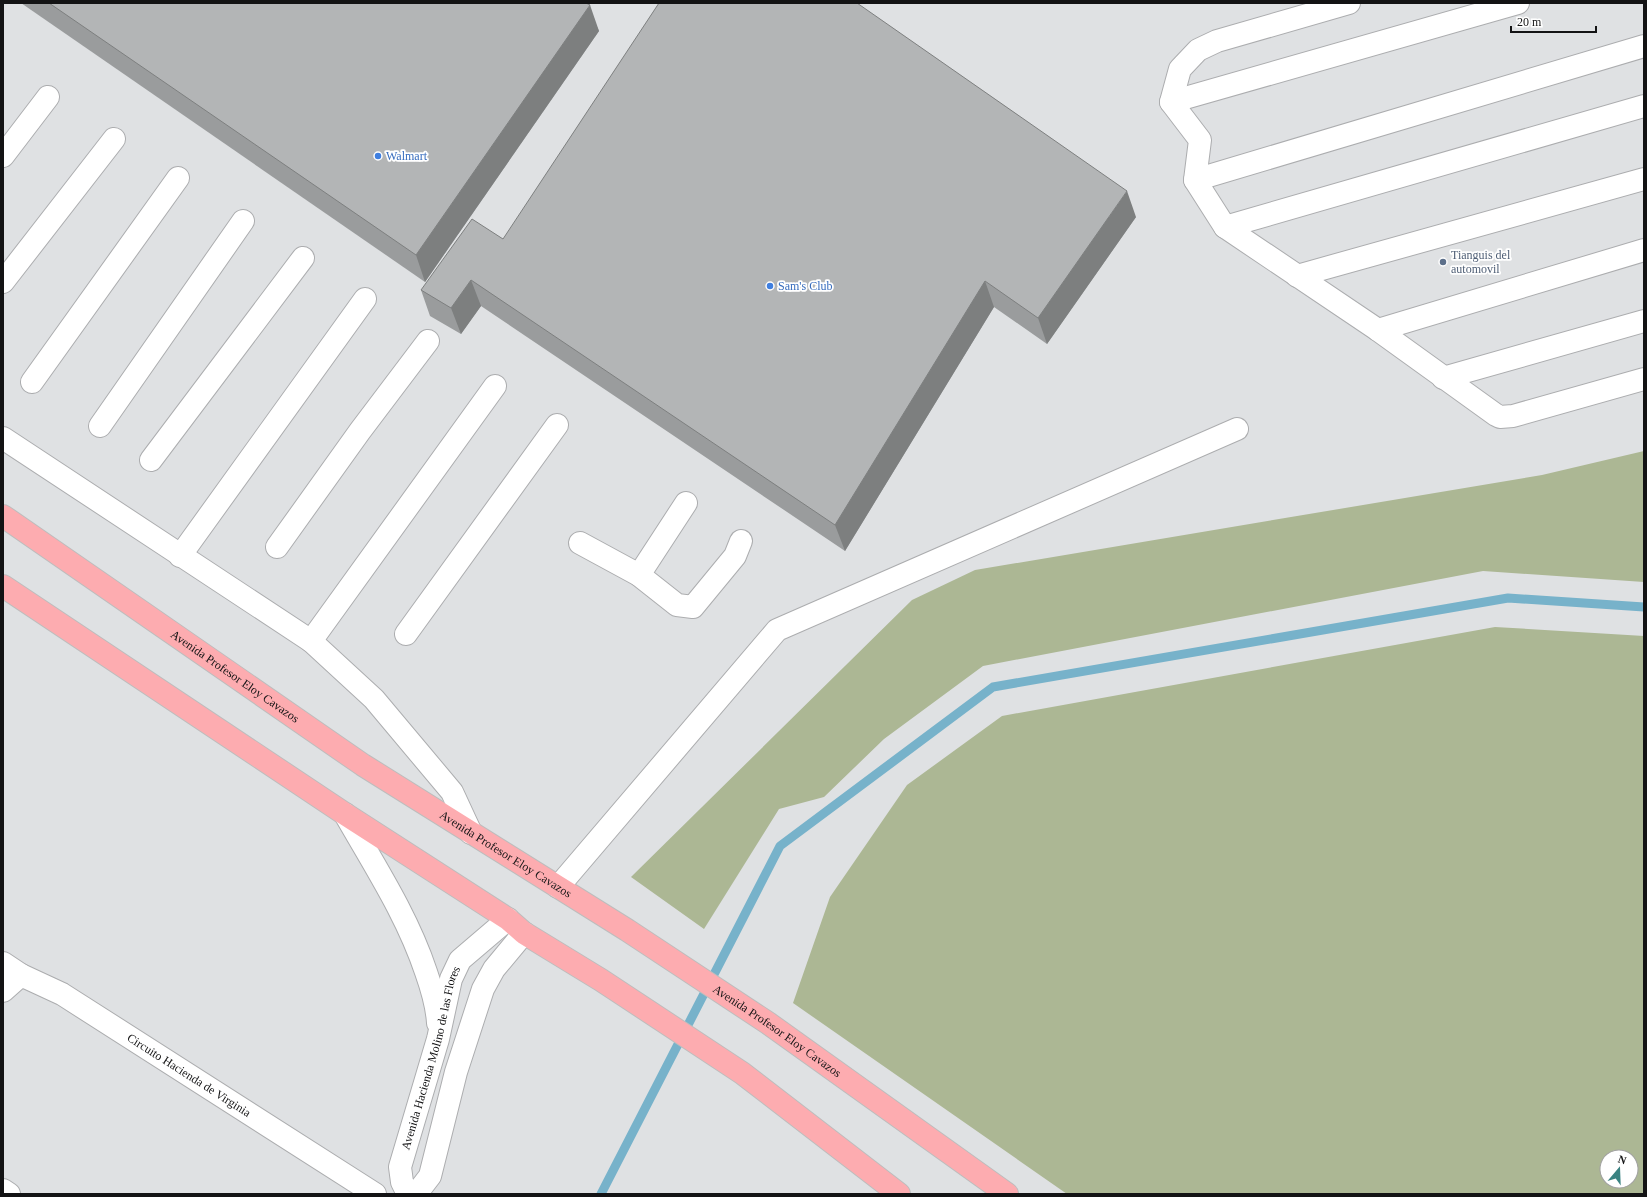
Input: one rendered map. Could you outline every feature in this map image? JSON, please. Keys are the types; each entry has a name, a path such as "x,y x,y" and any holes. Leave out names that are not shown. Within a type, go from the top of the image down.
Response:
{"main road":[{"name":"Avenida Profesor Eloy Cavazos","path":"3,516 363,765 627,930 768,1023 1007,1194"},
{"path":"3,586 345,814 742,1073 899,1194"}],"street":[{"path":"1171,102 1180,69 1198,50 1217,41 1349,3"},
{"path":"1171,102 1518,3"},
{"path":"1195,180 1644,46"},
{"path":"3,156 48,98"},
{"path":"1171,102 1200,140 1195,180 1225,227 1378,330 1496,415 1504,417 1513,416 1644,379"},
{"path":"1225,227 1644,106"},
{"path":"3,282 114,139"},
{"path":"32,382 178,178"},
{"path":"1297,276 1644,179"},
{"path":"100,426 243,221"},
{"path":"1378,330 1644,250"},
{"path":"151,460 303,258"},
{"path":"180,556 365,299"},
{"path":"1443,378 1644,321"},
{"path":"277,546 360,431 428,341"},
{"path":"311,641 495,386"},
{"path":"406,634 557,426"},
{"path":"558,887 777,630 1237,429"},
{"path":"3,438 311,641 374,699 423,757 452,792 471,833"},
{"path":"638,575 686,503"},
{"path":"580,543 638,575 677,605 693,607 735,556 741,541"},
{"path":"345,814 395,901 422,959 437,1007 438,1039"},
{"path":"413,1194 420,1189 430,1176 456,1072 483,988 516,926"},
{"name":"Avenida Hacienda Molino de las Flores","path":"408,1194 402,1182 400,1167 438,1039 451,979 460,960 516,926"},
{"name":"Circuito Hacienda de Virginia","path":"3,963 21,976 62,994 375,1194"},
{"path":"3,991 21,976"},
{"path":"3,1190 9,1194"}],"green space":[{"path":"1644,451 1644,582 1483,571 983,666 884,739 824,797 779,809 704,929 631,877 912,600 975,570 1542,475"},
{"path":"1495,627 1644,636 1644,1194 1067,1194 793,1003 830,897 907,785 1002,716"}],"building":[{"name":"Walmart","path":"49,3 586,3 590,5 416,255"},
{"name":"Sam's Club","path":"659,3 857,3 1127,191 1038,318 985,281 835,525 471,280 451,308 421,290 472,219 503,239"}],"waterway":[{"path":"601,1194 780,846 993,687 1508,598 1644,607"}],"place":[{"name":"Walmart","path":"378,156"},
{"name":"Tianguis del automovil","path":"1443,262"},
{"name":"Sam's Club","path":"770,286"}]}
